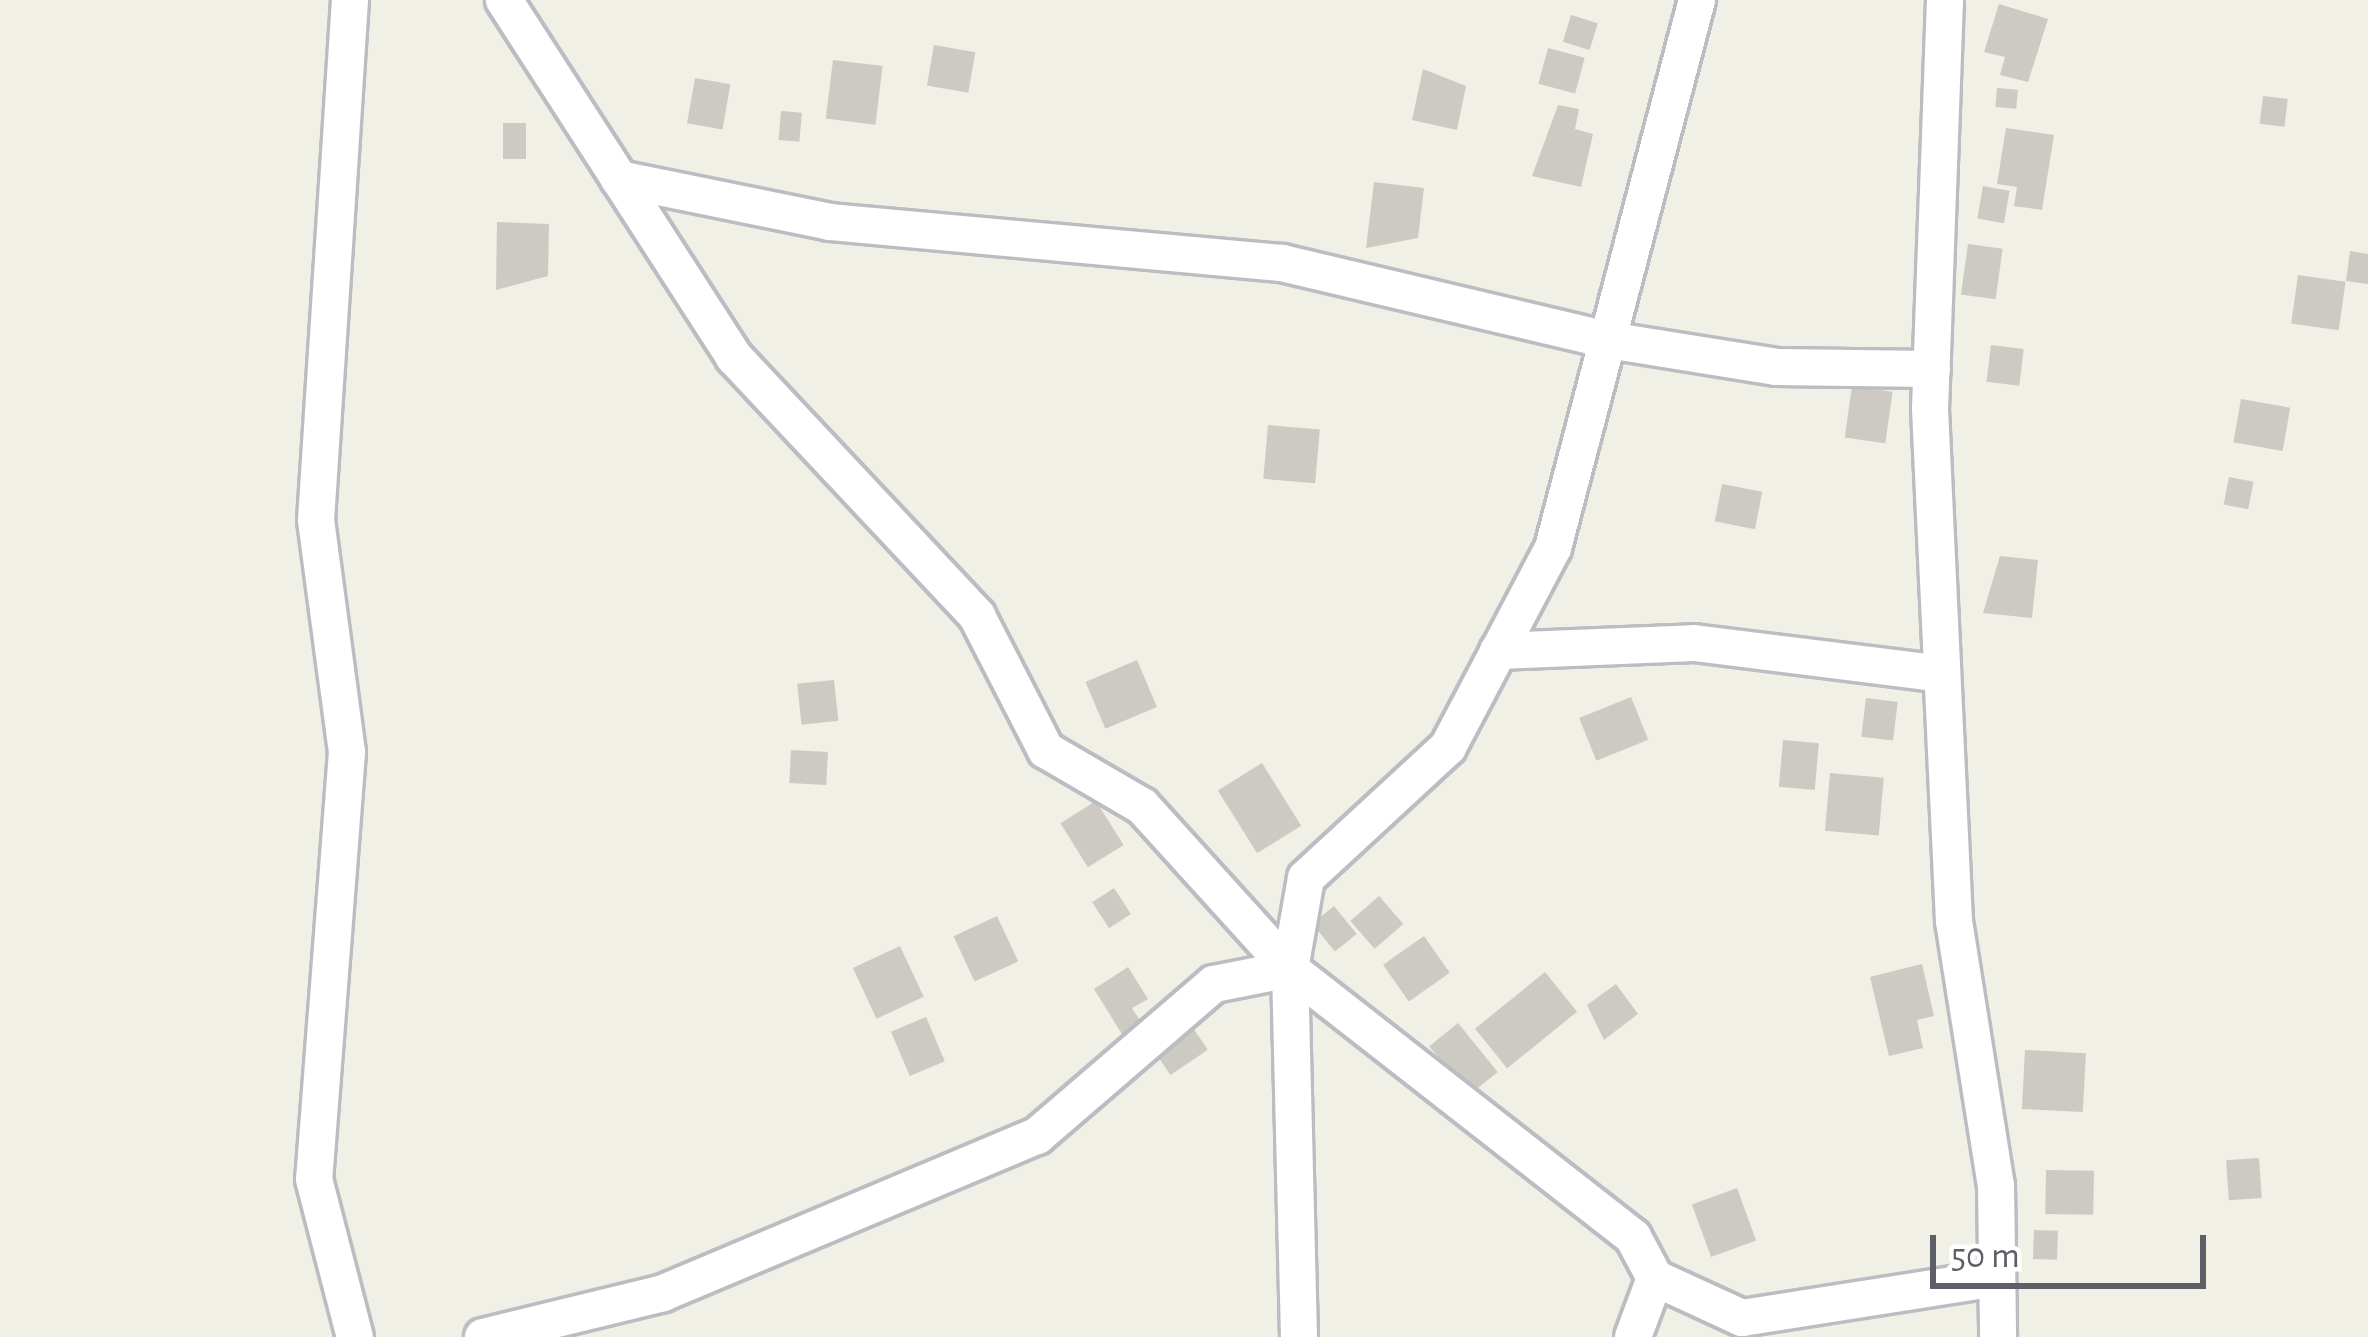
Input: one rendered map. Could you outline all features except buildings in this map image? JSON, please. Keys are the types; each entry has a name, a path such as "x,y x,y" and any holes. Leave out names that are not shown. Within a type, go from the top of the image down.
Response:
{"street":[{"path":"350,0 316,520 347,752 314,1179 355,1337"},
{"path":"503,0 734,358 977,616 1046,750 1142,806 1290,969 1634,1237 1654,1278 1742,1318 1997,1278"},
{"path":"1299,1337 1290,969 1306,878 1448,747 1553,548 1697,0"},
{"path":"1945,0 1932,369 1942,674 1954,921 1996,1185 1998,1337"},
{"path":"619,178 830,222 1282,262 1608,340 1776,367 1932,369"},
{"path":"1498,651 1694,643 1942,674"},
{"path":"483,1337 663,1293 1037,1136 1214,984 1290,969"},
{"path":"1633,1337 1654,1278"}]}
